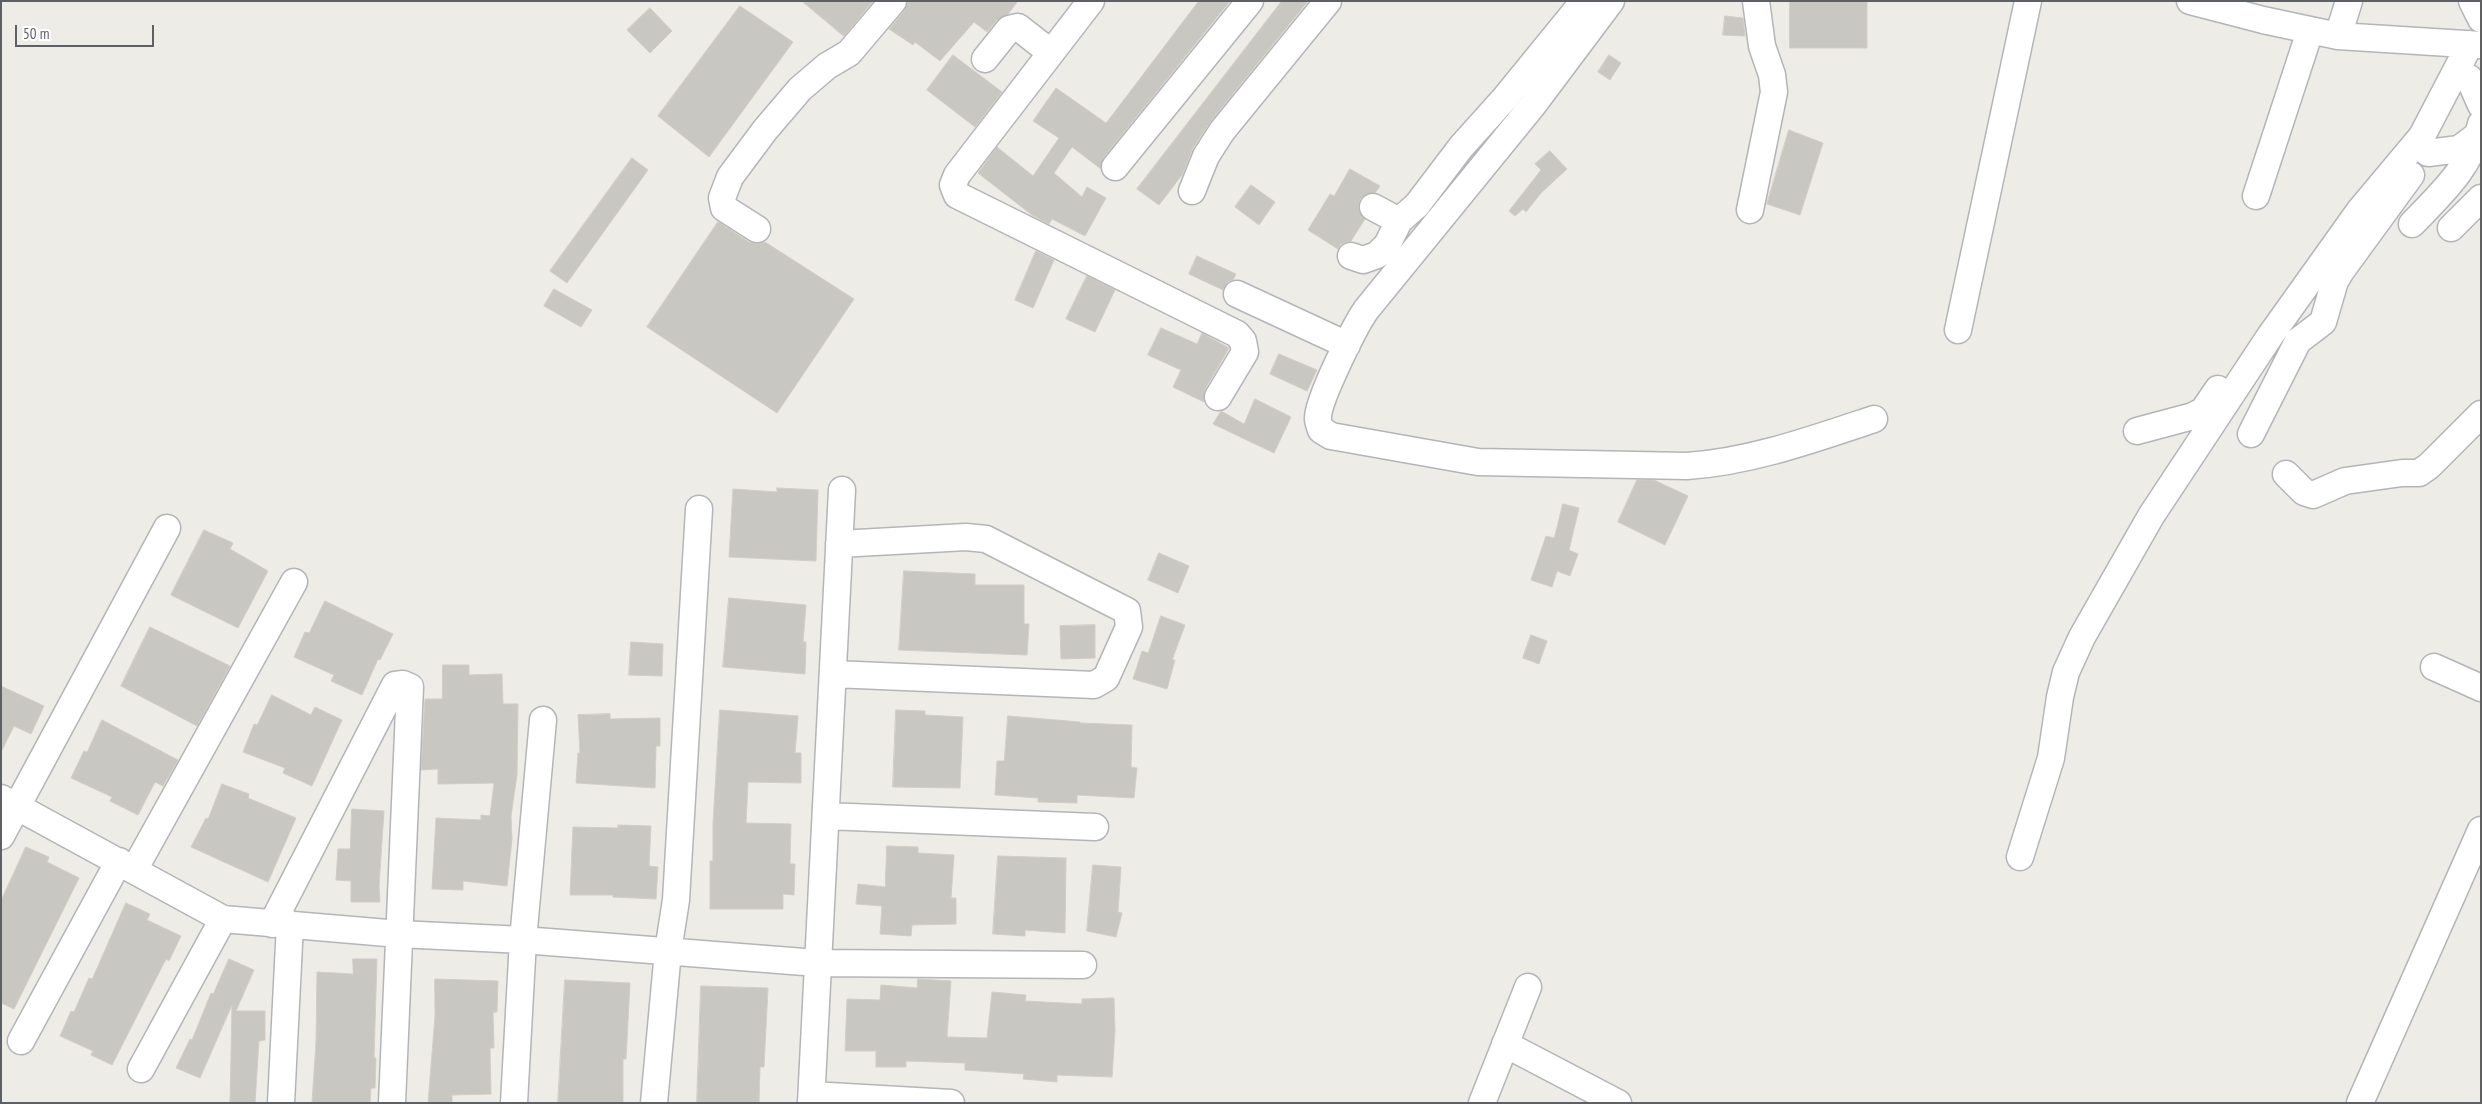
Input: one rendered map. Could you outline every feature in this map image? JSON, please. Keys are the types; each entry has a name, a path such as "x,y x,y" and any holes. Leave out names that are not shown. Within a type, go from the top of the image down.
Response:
{"street":[{"path":"757,229 724,208 722,198 730,177 800,89 827,66 849,53 893,1"},
{"path":"1091,1 957,175 953,185 958,195 1237,334 1243,341 1245,352 1218,397"},
{"path":"1116,167 1250,1"},
{"path":"1192,190 1206,156 1222,131 1328,1"},
{"path":"1351,256 1363,260 1377,255 1387,245 1399,221 1417,205 1461,147 1505,98 1584,1"},
{"path":"1611,1 1533,105 1375,298 1355,326 1322,401 1318,418 1321,430 1331,436 1478,462 1687,466 1716,464 1826,435 1874,420"},
{"path":"1750,210 1774,92 1772,75 1762,46 1756,1"},
{"path":"1958,330 2028,1"},
{"path":"2190,1 2266,11 2310,30 2338,36 2472,46"},
{"path":"2338,36 2349,1"},
{"path":"2472,1 2481,19"},
{"path":"985,59 1009,28 1018,27 1050,52"},
{"path":"2256,196 2310,30"},
{"path":"2251,434 2298,341 2323,322 2335,281 2341,271 2428,153 2452,116 2469,78 2472,46"},
{"path":"2137,431 2194,416 2203,410 2298,266 2380,169 2442,75 2472,46"},
{"path":"2020,857 2051,758 2060,697 2066,672 2082,637 2151,516 2270,336 2360,210 2422,136 2472,46"},
{"path":"2469,78 2481,105"},
{"path":"2428,153 2459,149 2480,129"},
{"path":"2412,224 2447,188 2465,164 2475,148 2480,129"},
{"path":"2451,228 2481,198"},
{"path":"1372,207 1399,221"},
{"path":"1237,294 1347,345"},
{"path":"2286,474 2304,492 2313,495 2345,482 2402,473 2419,473 2429,466 2481,414"},
{"path":"842,490 817,962 812,1099 951,1103"},
{"path":"654,1103 668,951 676,900 699,509"},
{"path":"1,836 9,803 167,528"},
{"path":"833,674 1094,685 1106,678 1129,627 1127,611 986,539 966,538 839,544"},
{"path":"21,1041 294,582"},
{"path":"2434,667 2481,688"},
{"path":"281,1103 281,924 395,685 403,684 410,687 392,1103"},
{"path":"514,1103 523,940 543,720"},
{"path":"9,803 127,865 223,919 399,934 523,940 817,962 1083,965"},
{"path":"826,816 1095,827"},
{"path":"2360,1103 2481,830"},
{"path":"141,1069 223,919"},
{"path":"1482,1103 1528,987"},
{"path":"1505,1044 1618,1103"}],"building":[{"path":"802,1 873,1 844,36"},
{"path":"908,1 1018,1 1008,14 997,20 987,32 974,22 940,61 915,42 913,45 889,29 904,11"},
{"path":"1199,1 1230,1 1103,158 1101,169 1072,147 1054,173 1082,197 1087,187 1106,198 1085,236 1052,219 1049,224 1032,215 978,173 997,147 1033,176 1059,138 1033,121 1056,88 1106,123"},
{"path":"1282,1 1308,1 1210,122 1193,148 1182,175 1159,205 1137,189"},
{"path":"1790,1 1867,1 1867,48 1790,48"},
{"path":"740,6 793,42 709,157 658,116"},
{"path":"650,8 672,31 650,53 627,30"},
{"path":"1725,16 1743,18 1745,36 1723,35"},
{"path":"953,55 1002,92 975,127 927,90"},
{"path":"1609,55 1621,63 1610,80 1598,72"},
{"path":"1789,130 1823,143 1800,215 1767,204"},
{"path":"1550,151 1567,169 1541,193 1526,212 1523,209 1515,216 1509,211 1541,170 1535,164"},
{"path":"632,158 648,170 567,283 550,271"},
{"path":"1350,169 1380,186 1375,193 1366,194 1360,199 1358,208 1365,219 1351,241 1341,244 1338,249 1308,230 1330,194 1334,196"},
{"path":"1251,185 1275,202 1259,225 1235,207"},
{"path":"718,222 749,242 757,244 765,242 854,299 777,413 647,327"},
{"path":"1036,251 1054,260 1033,308 1015,300"},
{"path":"1197,256 1236,274 1233,280 1228,282 1223,290 1189,274"},
{"path":"1087,276 1115,290 1095,332 1066,319"},
{"path":"554,289 592,310 581,327 544,306"},
{"path":"1161,328 1197,344 1202,333 1229,348 1205,389 1204,402 1173,387 1181,370 1148,355"},
{"path":"1279,354 1317,370 1307,391 1270,374"},
{"path":"1255,399 1291,417 1274,453 1213,424 1221,411 1244,424"},
{"path":"1637,480 1654,480 1688,496 1665,545 1618,522"},
{"path":"777,488 818,490 816,561 729,557 733,489 777,492"},
{"path":"1563,504 1579,508 1569,550 1578,554 1570,576 1557,571 1552,587 1531,580 1546,536 1554,538"},
{"path":"204,530 233,543 230,549 268,571 238,628 171,595"},
{"path":"1159,553 1189,566 1178,593 1148,580"},
{"path":"904,571 975,574 975,585 1024,585 1024,624 1029,624 1027,655 899,650"},
{"path":"729,598 806,605 803,642 806,642 805,674 723,667"},
{"path":"325,601 393,634 380,660 378,659 362,695 331,681 334,675 294,657 305,632 309,633"},
{"path":"1161,616 1185,625 1172,660 1175,660 1167,689 1133,679 1142,651 1148,653"},
{"path":"1095,625 1095,658 1061,659 1060,626"},
{"path":"150,627 230,666 197,726 121,686"},
{"path":"1531,635 1547,641 1539,664 1523,658"},
{"path":"631,642 663,644 662,676 629,675"},
{"path":"443,665 469,665 469,675 502,674 503,704 518,704 517,775 511,816 512,839 507,886 463,881 463,890 432,889 436,818 481,820 481,815 490,816 494,783 438,784 438,769 421,770 425,699 442,699"},
{"path":"1,686 44,706 31,734 14,726 1,752"},
{"path":"272,695 311,715 315,707 342,720 312,786 283,773 285,768 243,752 254,724 257,725"},
{"path":"720,710 798,716 795,753 801,753 801,783 748,782 746,823 791,824 790,864 795,864 794,895 783,894 783,909 710,909 710,861 713,861 713,824"},
{"path":"896,710 925,711 925,715 963,717 960,788 893,787"},
{"path":"610,714 610,719 660,718 660,746 656,746 655,788 576,783 578,753 580,753 578,715"},
{"path":"1008,716 1080,723 1132,725 1131,767 1137,768 1134,798 1077,795 1077,803 1038,802 1038,798 995,795 997,761 1004,761"},
{"path":"102,720 178,760 163,786 155,782 138,815 110,801 112,797 71,778 84,751 87,752"},
{"path":"222,784 249,794 248,798 296,818 268,882 191,847 206,818 208,819"},
{"path":"352,809 384,811 379,886 380,902 351,902 351,881 336,880 338,849 350,849"},
{"path":"618,825 651,826 649,866 658,867 656,899 613,897 613,895 570,895 573,827 618,828"},
{"path":"887,846 918,847 918,853 954,855 951,898 956,898 956,924 912,925 911,936 880,934 882,906 856,904 858,884 885,887"},
{"path":"26,847 49,857 47,862 79,878 14,1009 1,1003 1,901"},
{"path":"998,856 1066,858 1065,933 1025,930 1025,936 993,934"},
{"path":"1093,865 1121,867 1118,912 1122,913 1116,937 1087,931"},
{"path":"126,903 150,914 147,920 181,936 169,961 166,959 112,1065 91,1055 93,1051 60,1036 71,1011 74,1012 89,978 92,979"},
{"path":"229,959 254,970 236,1011 265,1011 265,1040 259,1041 255,1103 230,1103 232,1005 200,1078 176,1068 190,1039 192,1040 211,993 213,994"},
{"path":"353,959 377,959 375,1088 371,1088 370,1103 312,1103 316,1042 317,972 353,974"},
{"path":"435,979 498,981 497,1012 493,1012 494,1048 490,1048 491,1094 452,1095 452,1103 428,1103 435,1016"},
{"path":"918,979 951,981 947,1037 987,1038 992,992 1026,995 1025,1001 1082,1004 1082,999 1114,998 1115,1031 1112,1077 1057,1075 1057,1082 1023,1079 1024,1074 965,1070 965,1063 906,1061 906,1067 876,1067 876,1051 845,1051 847,999 880,1000 881,985 917,988"},
{"path":"565,980 630,983 626,1059 623,1059 623,1103 558,1103"},
{"path":"701,986 768,988 764,1067 760,1067 759,1103 697,1103"}]}
